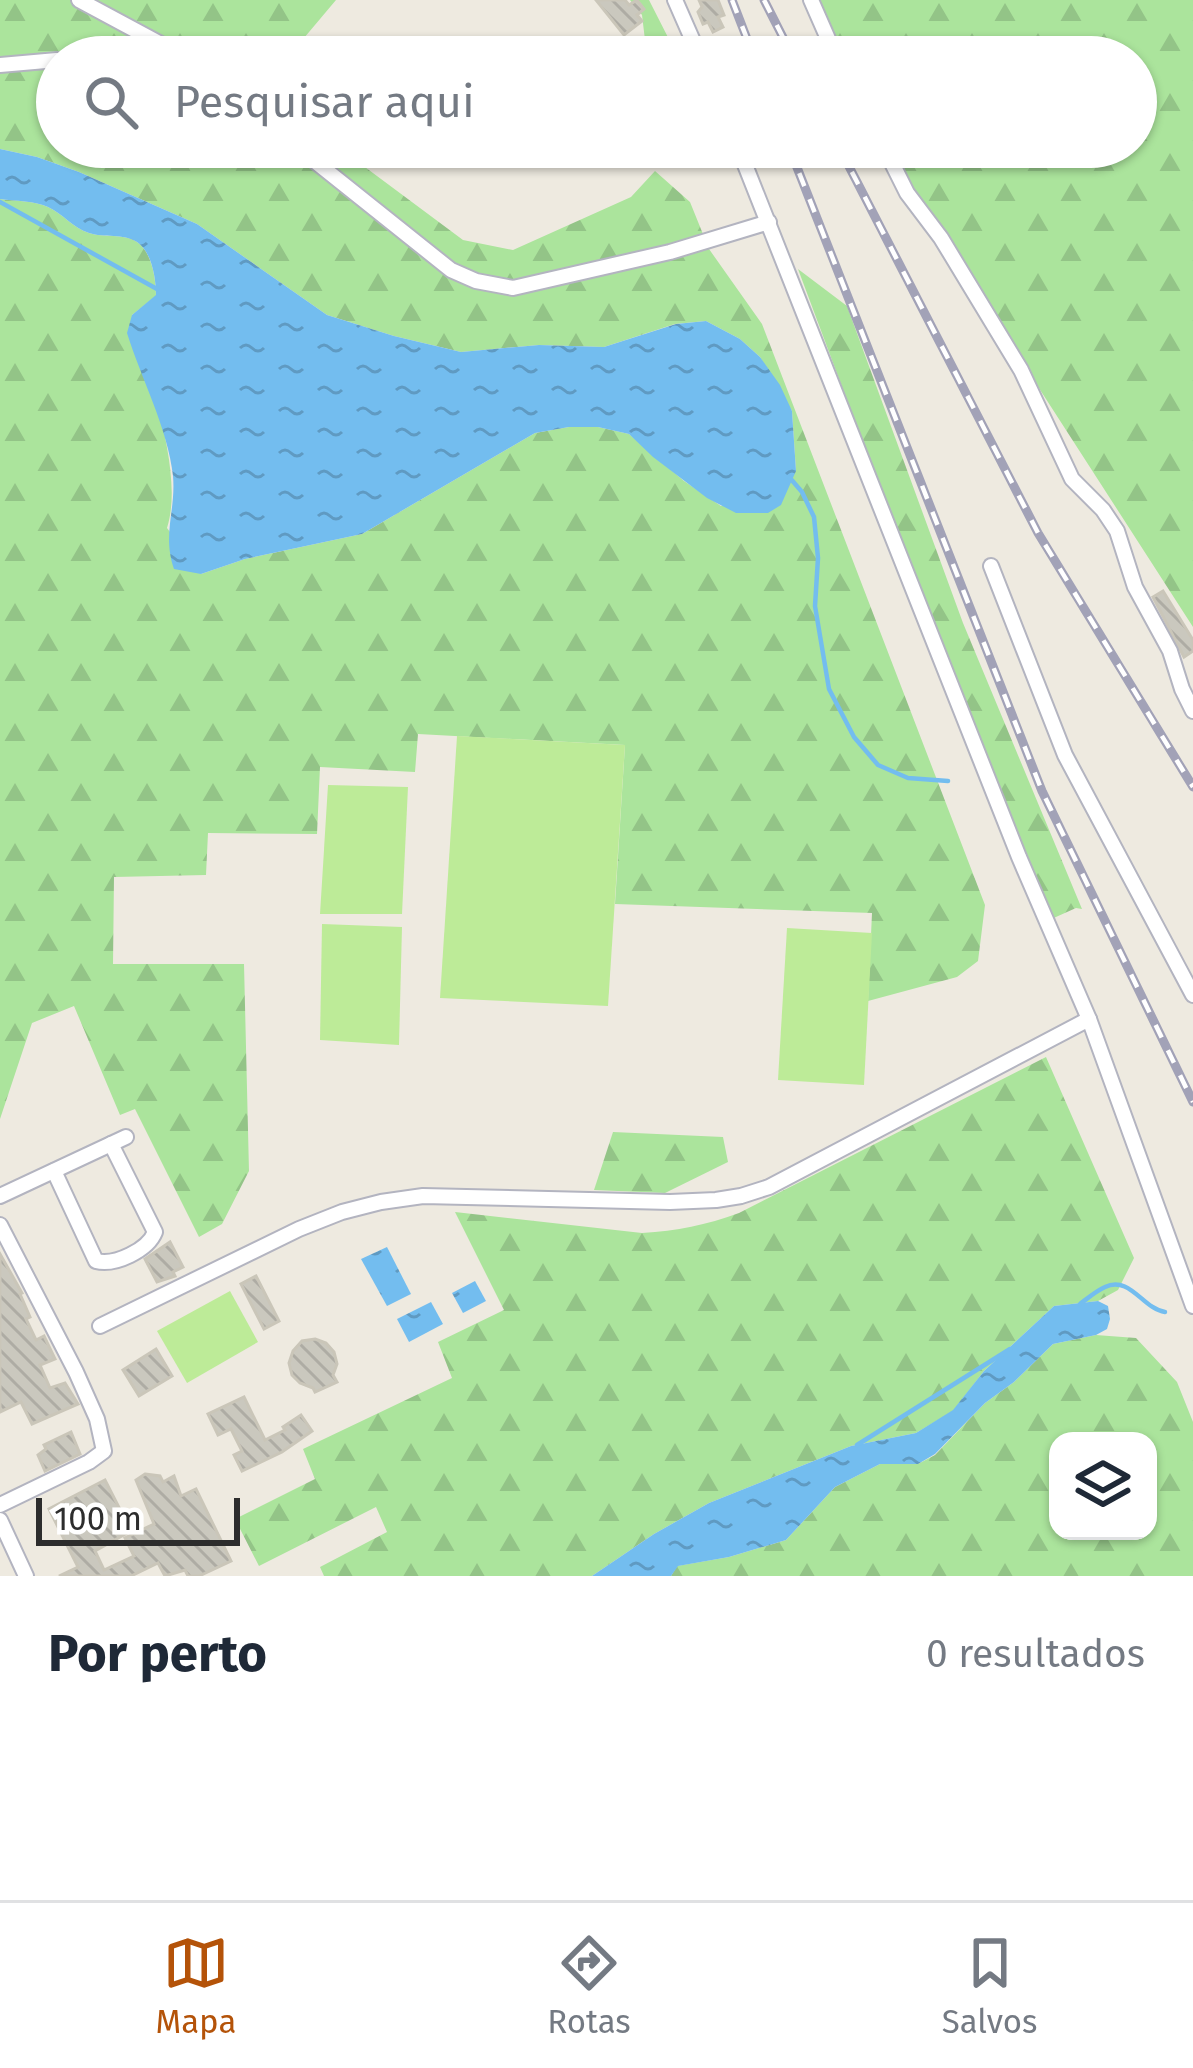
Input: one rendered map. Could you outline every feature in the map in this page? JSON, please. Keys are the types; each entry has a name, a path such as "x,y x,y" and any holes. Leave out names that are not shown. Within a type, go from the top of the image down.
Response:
{"street":[{"path":"79,0 146,36"},
{"path":"675,0 691,36"},
{"path":"811,0 827,36"},
{"path":"0,65 36,62"},
{"path":"323,168 451,270 513,288 670,252 769,222"},
{"path":"747,168 1018,857 1089,1018 1193,1306"},
{"path":"894,168 1031,388 1072,479 1117,531 1135,587 1170,652 1193,711"},
{"path":"991,566 1065,754 1193,994"},
{"path":"100,1326 299,1229 381,1202 423,1196 670,1202 741,1196 769,1187 1089,1018"},
{"path":"0,1196 126,1137"},
{"path":"55,1171 96,1261 107,1264 121,1258 152,1242 155,1232 111,1144"},
{"path":"0,1225 90,1403 104,1451 0,1505"},
{"path":"0,1520 26,1576"}],"green space":[{"path":"0,0 336,0 306,36 36,36 36,157 0,149"},
{"path":"630,0 649,0 667,36 644,36 642,15"},
{"path":"808,0 1193,0 1193,627 897,168 1157,168 1157,36 827,36"},
{"path":"68,168 366,168 463,240 513,250 631,197 655,171 690,202 709,249 762,324 985,905 978,961 957,977 868,1001 872,913 615,904 625,745 418,734 415,772 320,767 317,834 208,833 206,875 114,877 113,964 244,964 249,1171 222,1224 199,1237 135,1109 120,1115 74,1006 32,1023 0,1119 0,199 43,205 83,231 132,239 146,252 156,296 132,315 168,451 171,505 167,528 201,574 245,559 362,534 535,433 569,427 629,434 721,506 796,471 792,411 760,357 740,339 706,321 675,324 604,347 539,345 461,352 327,315 197,224"},
{"path":"798,269 847,306 963,623 1082,909 1047,921"},
{"path":"457,736 625,745 608,1006 440,998"},
{"path":"328,785 408,787 402,914 320,914"},
{"path":"322,924 402,927 399,1045 320,1040"},
{"path":"787,928 872,933 864,1085 778,1080"},
{"path":"1046,1057 1134,1258 1118,1290 1098,1301 1054,1306 984,1371 953,1411 916,1433 851,1446 709,1503 592,1576 324,1576 320,1567 387,1532 376,1507 259,1566 235,1519 315,1479 303,1449 452,1378 438,1342 504,1310 455,1212 642,1233 703,1224 739,1213"},
{"path":"613,1132 723,1137 728,1162 665,1193 594,1190"},
{"path":"230,1291 258,1342 187,1383 157,1331"},
{"path":"1096,1335 1136,1338 1177,1382 1193,1422 1193,1576 671,1576 677,1566 786,1540 835,1487 880,1464 918,1464 935,1455 985,1403 1053,1344"}],"water":[{"path":"0,149 36,157 36,168 68,168 197,224 327,315 461,352 539,345 604,347 676,324 706,321 740,339 780,385 792,411 796,471 781,505 768,513 736,513 707,498 629,434 569,427 535,433 362,534 245,559 201,574 174,569 169,545 170,458 127,333 132,315 156,295 150,259 132,239 89,233 43,205 0,199"},
{"path":"387,1247 411,1294 387,1306 361,1259"},
{"path":"475,1281 486,1301 463,1313 452,1293"},
{"path":"1098,1301 1108,1306 1107,1329 1053,1344 935,1454 918,1464 880,1464 835,1487 786,1540 678,1566 671,1576 592,1576 709,1503 851,1446 916,1433 953,1410 984,1371 1054,1306"},
{"path":"431,1302 443,1324 409,1342 397,1319"}],"building":[{"path":"596,0 625,0 629,5 637,0 644,9 637,15 642,21 624,35"},
{"path":"699,0 718,0 723,27 713,32 708,22 703,24"},
{"path":"1163,591 1193,640 1193,651 1184,657 1153,597"},
{"path":"170,1242 183,1267 173,1272 175,1276 157,1282 145,1259"},
{"path":"0,1254 22,1293 36,1340 44,1336 55,1359 40,1365 50,1388 65,1383 78,1404 32,1424 21,1402 0,1412"},
{"path":"256,1276 279,1321 264,1329 241,1284"},
{"path":"315,1339 334,1352 337,1382 315,1392 292,1375 289,1363 302,1341"},
{"path":"156,1349 172,1376 139,1396 123,1370"},
{"path":"244,1397 265,1440 301,1415 312,1431 242,1471 234,1455 242,1451 231,1429 218,1435 208,1414"},
{"path":"71,1432 80,1454 45,1471 38,1455 46,1449 44,1445"},
{"path":"145,1474 160,1476 163,1482 174,1476 181,1496 196,1489 231,1561 199,1576 188,1576 185,1570 165,1576 158,1563 131,1576 59,1576 78,1567 49,1509 105,1480 131,1531 95,1551 104,1570 134,1556 125,1538 154,1524 136,1480"}],"waterway":[{"path":"0,202 157,289"},
{"path":"790,478 814,517 815,606 829,689 854,737 878,765 908,778 948,781"},
{"path":"1080,1304 1098,1290 1122,1285 1165,1312"},
{"path":"857,1445 1010,1349"}],"railway":[{"path":"732,0 746,36"},
{"path":"764,0 782,36"},
{"path":"797,168 1042,791 1193,1102"},
{"path":"850,168 1038,533 1193,787"}]}
